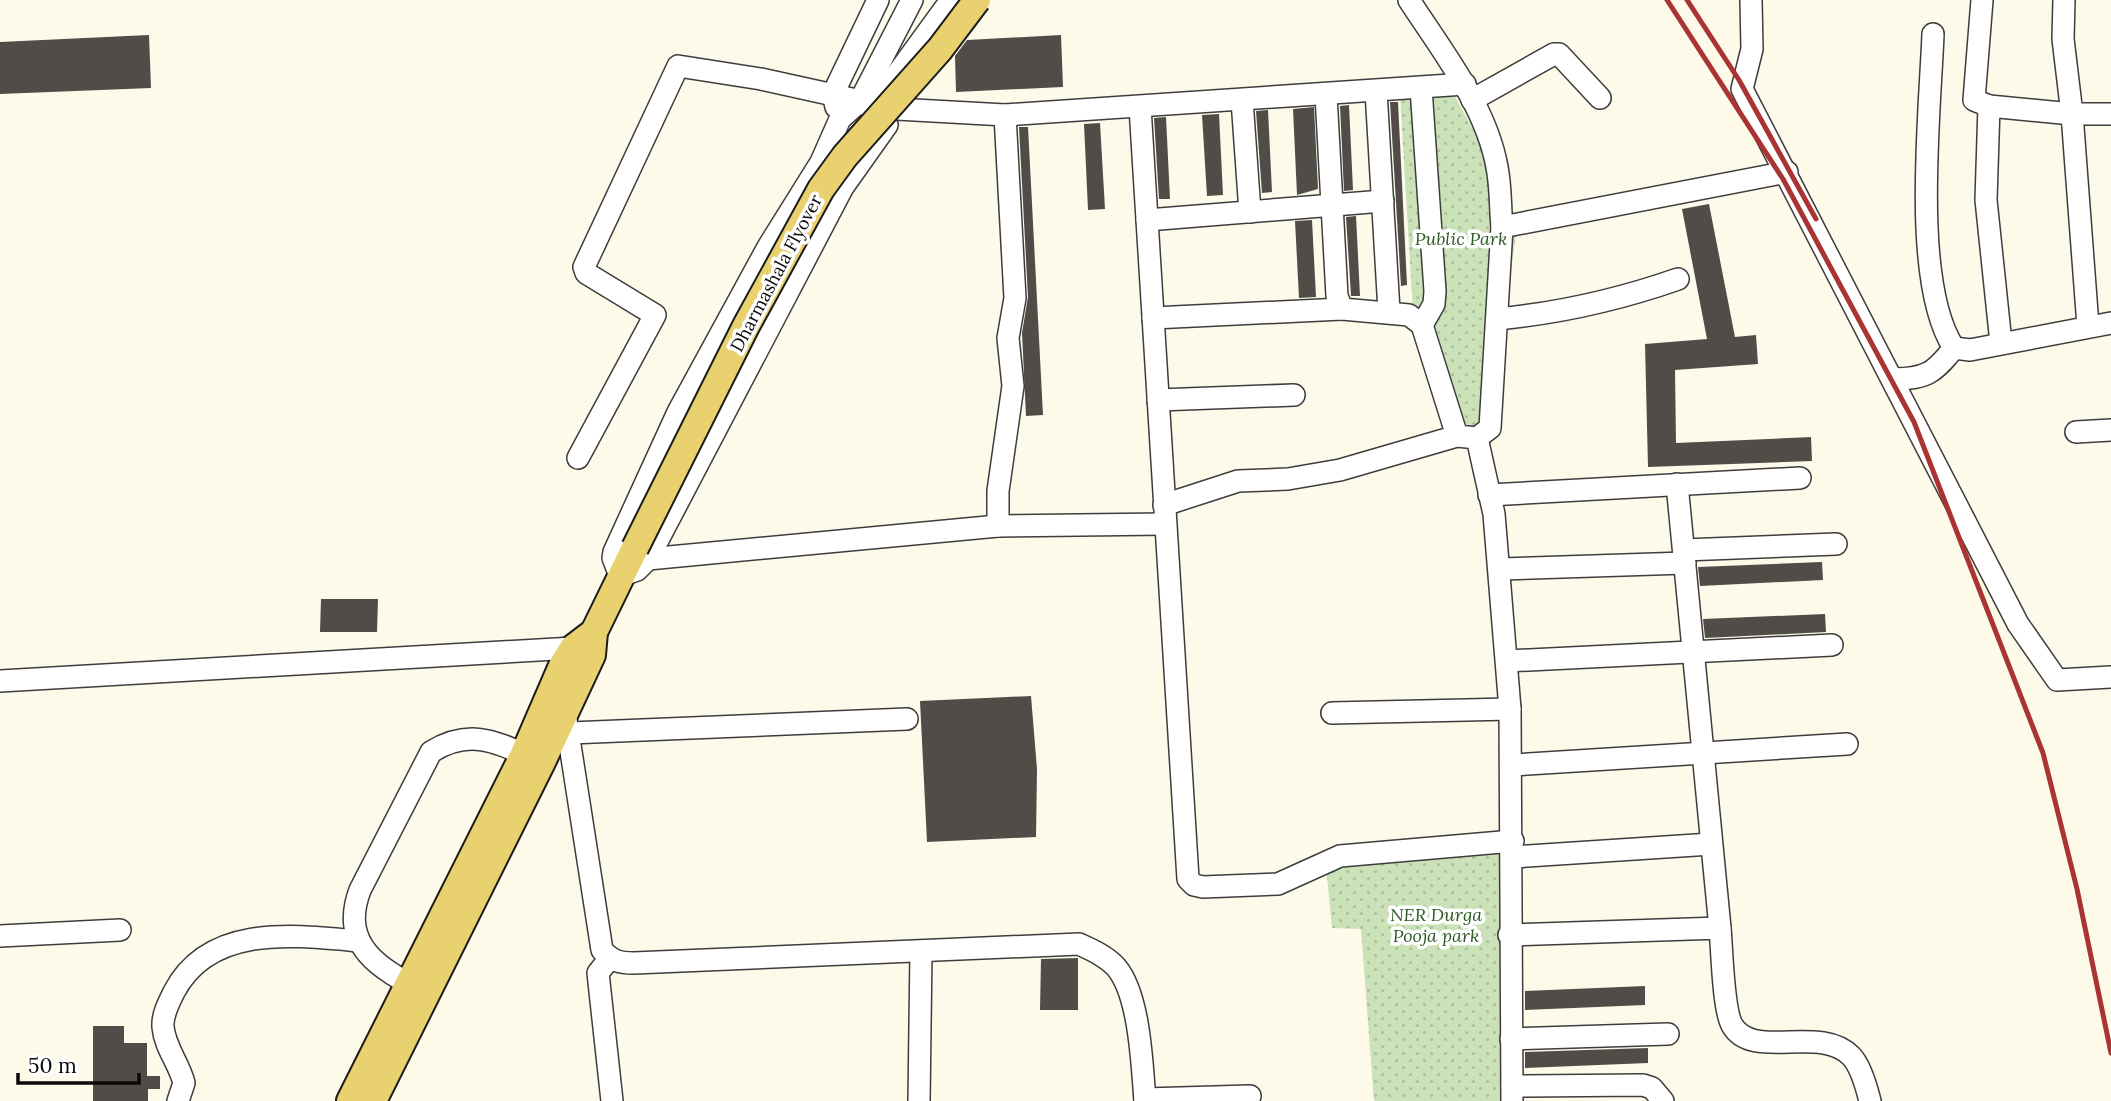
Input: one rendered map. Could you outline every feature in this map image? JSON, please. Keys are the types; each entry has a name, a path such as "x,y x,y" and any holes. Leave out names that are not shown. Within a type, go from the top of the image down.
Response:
{"main road":[{"name":"Dharmashala Flyover","path":"586,645 620,576 641,554 746,326 821,189 845,156 940,49 977,0"},
{"path":"533,758 567,723 586,645"},
{"path":"351,1101 416,988 533,758 586,645"},
{"path":"373,1101 416,988"}],"street":[{"path":"620,576 612,558 614,552 678,412 768,247 821,162 840,119 833,94 878,0"},
{"path":"641,554 844,187 878,105 912,0"},
{"path":"821,162 878,105 951,0"},
{"path":"641,554 1165,514 1238,481 1288,479 1340,470 1467,437 1490,428 1502,227 1497,166 1469,92 1409,0"},
{"path":"1751,0 1752,48 1742,89 2018,624 2057,680 2111,677"},
{"path":"1982,0 1974,100 1989,106 2072,114 2111,114"},
{"path":"2064,0 2063,39 2072,114 2088,326"},
{"path":"1933,34 1925,219 1943,331 1954,348 1970,350 2111,323"},
{"path":"578,458 654,318 653,313 583,271 675,69 682,65 878,105 1005,115 1421,88 1469,92 1553,54 1565,57 1600,98"},
{"path":"1421,88 1435,290 1434,304 1422,326"},
{"path":"1376,91 1389,312"},
{"path":"1326,95 1337,296 1342,309"},
{"path":"1242,100 1250,212"},
{"path":"840,119 878,105"},
{"path":"1989,106 1986,200 2001,344"},
{"path":"1140,107 1188,879 1195,885 1278,884 1340,856 1712,844"},
{"path":"998,526 998,491 1013,386 1008,338 1014,298 1005,115"},
{"path":"1502,227 1787,172"},
{"path":"1147,220 1383,201"},
{"path":"1497,319 1573,310 1621,299 1678,279"},
{"path":"1153,318 1342,309 1409,315 1422,326 1489,495 1500,569 1513,765 1509,935 1512,1094 1643,1085 1652,1088 1663,1101"},
{"path":"1893,379 1918,379 1934,370 1954,348"},
{"path":"1158,400 1294,395"},
{"path":"2076,432 2111,430"},
{"path":"1489,495 1800,478"},
{"path":"1677,484 1730,1022 1740,1037 1752,1042 1795,1040 1832,1044 1852,1057 1870,1101"},
{"path":"1500,569 1836,544"},
{"path":"0,681 586,645"},
{"path":"1507,661 1693,654 1832,645"},
{"path":"1332,713 1510,709"},
{"path":"907,719 567,723 602,950 618,963 634,963 1079,944 1098,953 1117,968 1134,1005 1145,1100 1250,1096"},
{"path":"416,988 378,966 359,941 354,905 360,890 431,752 444,744 472,737 533,758"},
{"path":"1513,765 1847,744"},
{"path":"1509,935 1720,928"},
{"path":"0,936 120,930"},
{"path":"178,1101 184,1083 166,1043 163,1025 168,1004 183,974 207,952 236,942 300,936 359,941"},
{"path":"919,1101 921,951"},
{"path":"610,958 598,973 612,1101"},
{"path":"1511,1039 1668,1034"}],"green space":[{"name":"Public Park","path":"1453,93 1493,166 1517,228 1483,471 1459,438 1413,313 1400,95"},
{"name":"NER Durga Pooja park","path":"1513,845 1510,1101 1374,1101 1361,929 1332,928 1326,866"}],"building":[{"path":"149,35 151,88 0,94 0,42"},
{"path":"1061,35 1063,87 956,92 955,56 967,40"},
{"path":"1390,102 1398,102 1407,285 1401,286"},
{"path":"1349,105 1353,190 1344,191 1340,106"},
{"path":"1314,107 1318,189 1297,195 1293,109"},
{"path":"1268,110 1272,192 1262,193 1256,111"},
{"path":"1219,114 1223,195 1207,196 1202,115"},
{"path":"1166,117 1170,199 1159,199 1154,118"},
{"path":"1100,123 1105,209 1088,210 1084,124"},
{"path":"1019,127 1028,127 1043,415 1026,416 1022,333 1028,297"},
{"path":"1709,204 1735,337 1756,335 1758,364 1675,370 1676,443 1811,437 1812,461 1648,467 1645,344 1707,339 1682,209"},
{"path":"1356,216 1360,296 1351,296 1346,217"},
{"path":"1312,220 1316,297 1299,298 1295,221"},
{"path":"1822,562 1823,580 1700,586 1698,567"},
{"path":"321,599 378,599 377,632 320,632"},
{"path":"1825,614 1826,632 1705,638 1703,619"},
{"path":"1031,696 1037,769 1036,837 927,842 920,701"},
{"path":"1078,958 1078,1010 1040,1010 1041,959"},
{"path":"1645,986 1645,1005 1525,1010 1525,991"},
{"path":"93,1026 124,1026 124,1043 147,1043 147,1076 160,1076 160,1089 148,1089 148,1101 93,1101"},
{"path":"1648,1048 1648,1063 1525,1068 1525,1052"}],"railway":[{"path":"1667,0 1783,179 1914,422 2043,753 2077,889 2111,1053"},
{"path":"1687,0 1739,80 1816,219"}]}
